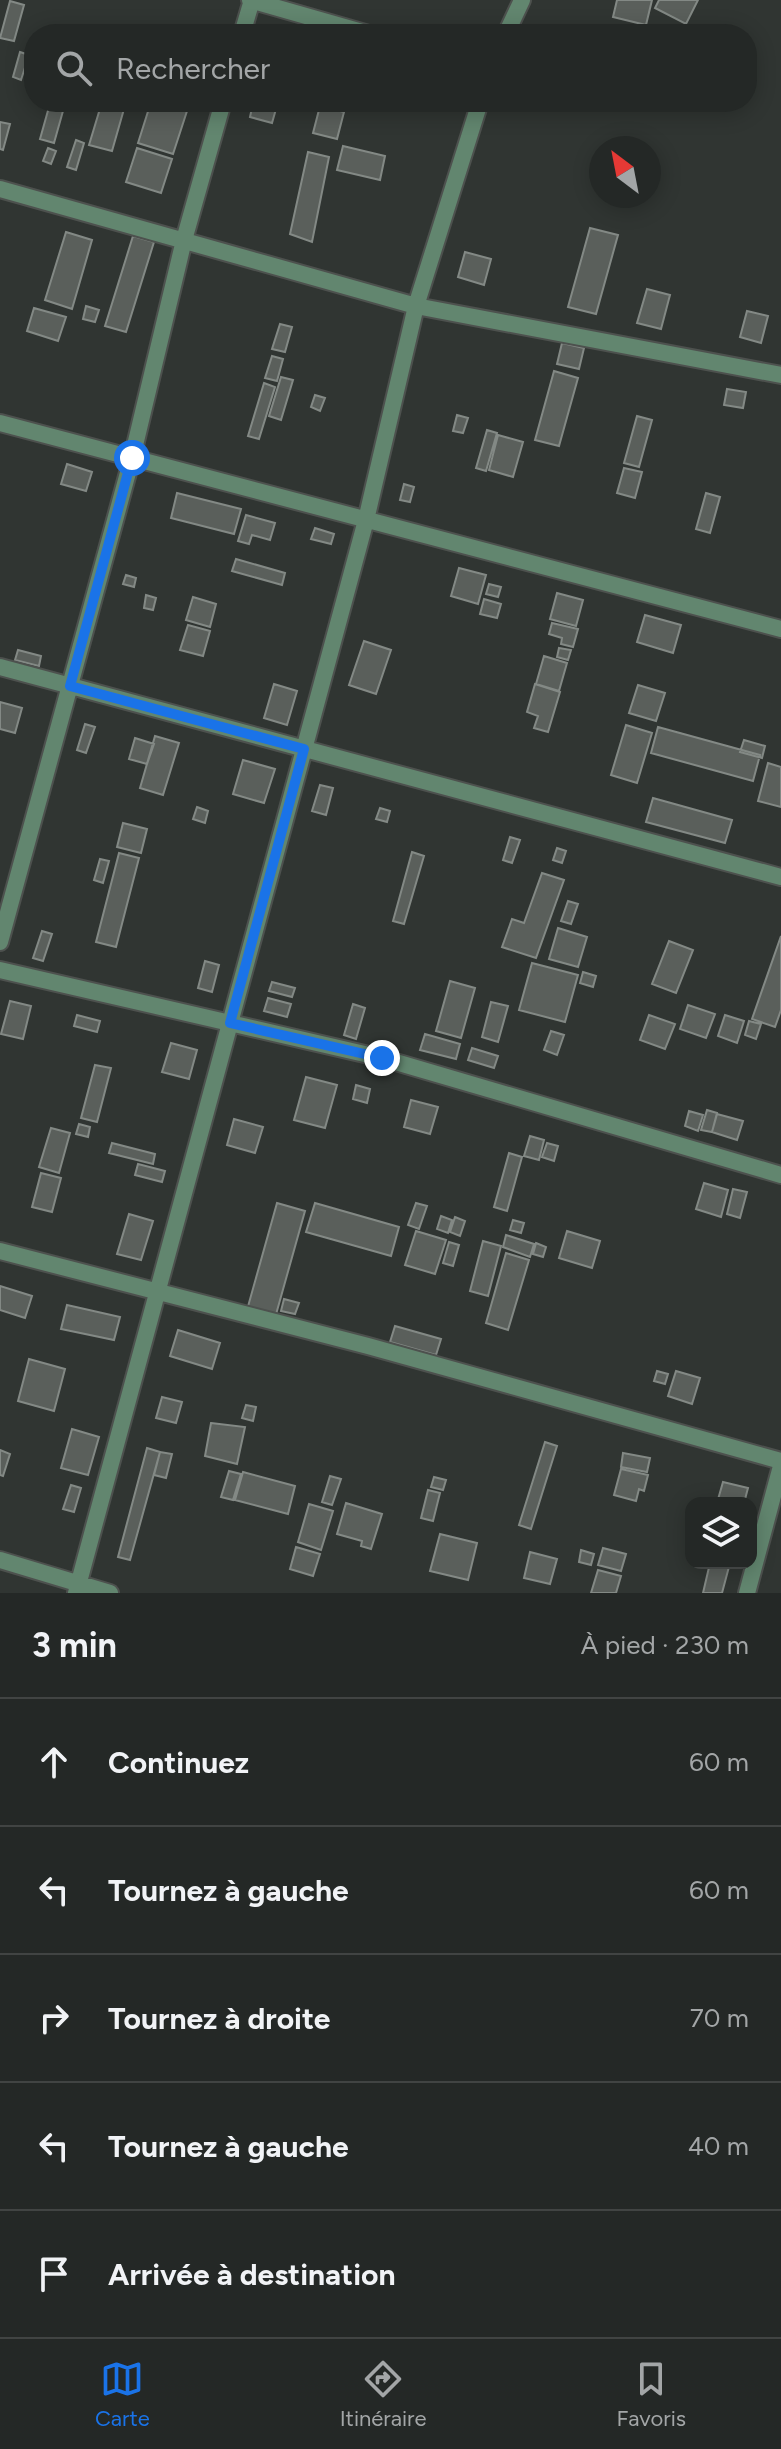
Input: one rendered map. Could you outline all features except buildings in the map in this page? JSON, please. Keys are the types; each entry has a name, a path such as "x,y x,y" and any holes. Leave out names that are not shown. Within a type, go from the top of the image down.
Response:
{"street":[{"path":"245,24 251,0 334,24"},
{"path":"511,24 522,0"},
{"path":"0,942 132,458 184,240 220,112"},
{"path":"78,1589 366,520 416,306 477,112"},
{"path":"0,189 416,306 781,375"},
{"path":"0,423 781,629"},
{"path":"0,667 781,877"},
{"path":"0,970 382,1058 781,1175"},
{"path":"0,1251 368,1346 781,1464 747,1593"},
{"path":"0,1560 78,1589 110,1593"}],"route":[{"path":"132,458 70,686 304,749 230,1023 382,1058"}]}
